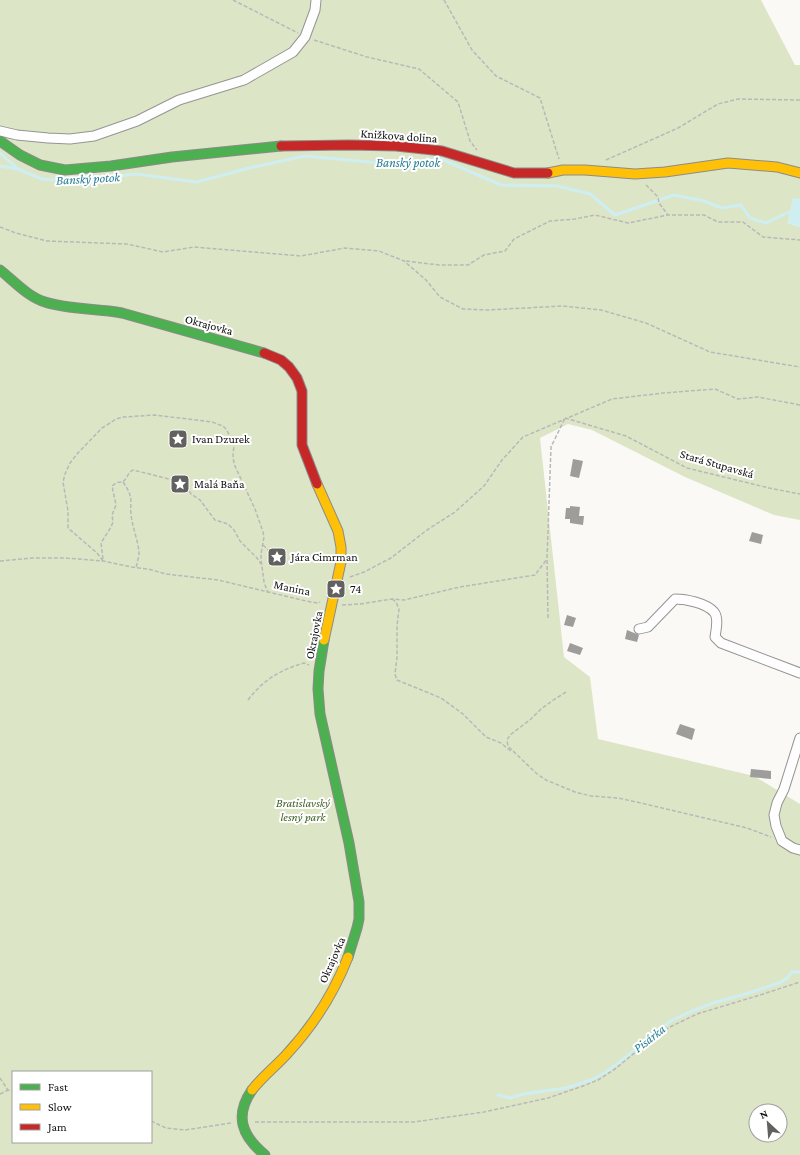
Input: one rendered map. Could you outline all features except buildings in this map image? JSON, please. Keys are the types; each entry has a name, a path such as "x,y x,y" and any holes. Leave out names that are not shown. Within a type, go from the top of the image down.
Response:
{"street":[{"path":"0,131 17,135 48,138 94,136 137,121 179,100 244,80 293,52 305,37 315,10 316,0"},
{"name":"Knižkova dolina","path":"0,141 20,155 40,165 65,170 111,166 172,156 284,146 349,145 396,146 442,151 514,173 549,173 563,170 585,170 635,174 665,172 728,163 778,168 800,174"},
{"name":"Okrajovka","path":"0,270 26,292 44,302 62,306 122,312 244,347 281,360 289,366 297,378 302,391 302,445 338,531 341,547 341,562 328,602 318,690 324,736 348,838 360,907 360,922 354,942 340,975 319,1014 277,1065 255,1085 243,1109 242,1122"},
{"path":"639,629 648,627 675,599 686,599 707,606 714,612 716,620 715,637 721,643 800,673"},
{"path":"800,738 774,815 776,826 782,841 793,848 800,850"},
{"path":"242,1122 254,1147 265,1155"}],"path":[{"path":"233,0 305,37 367,57 419,69 458,102 470,141 487,165"},
{"path":"444,0 472,50 496,76 540,98 563,170"},
{"path":"606,160 678,128 718,104 738,100 800,100"},
{"path":"635,174 658,197 659,203 668,215"},
{"path":"0,227 16,233 47,240 127,244 163,252 194,247 301,256 344,248 378,251 404,261 439,265 468,265 484,255 504,251 514,239 550,221 575,219 594,215 628,223 668,215 704,215 718,222 743,222 763,236 800,240"},
{"path":"404,261 426,280 440,297 463,309 487,310 563,306 601,310 646,323 710,352 800,367"},
{"path":"345,578 364,572 391,558 427,530 455,512 484,486 502,460 523,437 612,399 715,389 738,399 758,397 800,405"},
{"path":"103,561 97,553 68,528 68,511 63,482 70,463 102,428 116,419 155,415 212,422 223,426 226,429 234,445 234,464 255,509 263,532 261,554 264,582 268,593"},
{"path":"548,618 547,559 551,448 565,418"},
{"name":"Stará Stupavská","path":"565,418 626,436 686,468 800,494"},
{"path":"123,482 128,474 133,470 186,483 191,494 205,505 215,520 228,524 234,530 240,541 257,558 262,566"},
{"path":"103,561 102,543 113,522 112,515 116,505 112,486 116,482 123,482"},
{"path":"123,482 131,497 132,521 139,551 136,568"},
{"path":"263,544 265,548 273,555"},
{"name":"Manina","path":"0,561 33,558 65,558 103,561 148,569 166,574 218,580 318,603 328,602 345,605 392,599 404,600 460,587 534,575 547,559"},
{"path":"392,599 396,602 399,609 395,674 397,680 441,698 463,714 486,736 501,743 522,759"},
{"path":"248,700 265,680 296,665 307,663 313,667 319,675"},
{"path":"566,692 552,700 510,735 507,740 508,746 536,773 546,780 575,792 591,796 618,798 674,810 747,828 782,841"},
{"path":"152,1121 166,1128 184,1130 242,1122 414,1122 484,1112 548,1098 584,1086 598,1080 615,1069 655,1036 696,1014 800,982"},
{"path":"0,1078 8,1090"},
{"path":"0,1094 8,1090 12,1091"}],"green space":[{"name":"Bratislavský lesný park","path":"0,0 761,0 795,65 800,65 800,199 793,199 788,223 800,227 800,520 774,515 685,477 592,430 568,424 540,438 564,657 590,677 598,739 754,776 800,804 800,1155 0,1155"}],"water":[{"path":"793,198 800,199 800,227 788,223"}],"waterway":[{"path":"0,153 18,169"},
{"name":"Banský potok","path":"0,166 18,169 42,179 73,181 136,174 197,182 249,168 305,156 390,164 441,159 501,185 557,186 590,194 615,215 674,195 704,201 722,208 741,205 750,218 766,223 791,211 800,213"},
{"name":"Pisárka","path":"498,1095 510,1098 523,1094 566,1088 591,1080 606,1072 630,1054 648,1037 671,1021 716,1002 781,982 792,972 800,972"}],"traffic: fast":[{"path":"0,141 20,155 40,165 65,170 281,146"},
{"path":"0,270 27,293 39,300 54,305 122,313 264,353"},
{"path":"324,640 318,689 320,714 349,843 359,902 359,919 348,957"},
{"path":"252,1090 246,1099 243,1108 243,1125 251,1140 265,1155"}],"traffic: slow":[{"path":"548,173 563,170 585,170 635,174 665,172 728,163 777,167 800,173"},
{"path":"317,484 338,531 341,547 341,562 324,640"},
{"path":"252,1090 296,1044 314,1021 336,983 348,957"}],"traffic: jam":[{"path":"281,146 396,146 442,151 514,173 548,173"},
{"path":"264,353 281,360 289,367 297,378 302,391 302,445 317,484"}],"place":[{"name":"Ivan Dzurek","path":"178,439"},
{"name":"Malá Baňa","path":"180,484"},
{"name":"Jára Cimrman","path":"277,557"},
{"name":"74","path":"336,589"}]}
